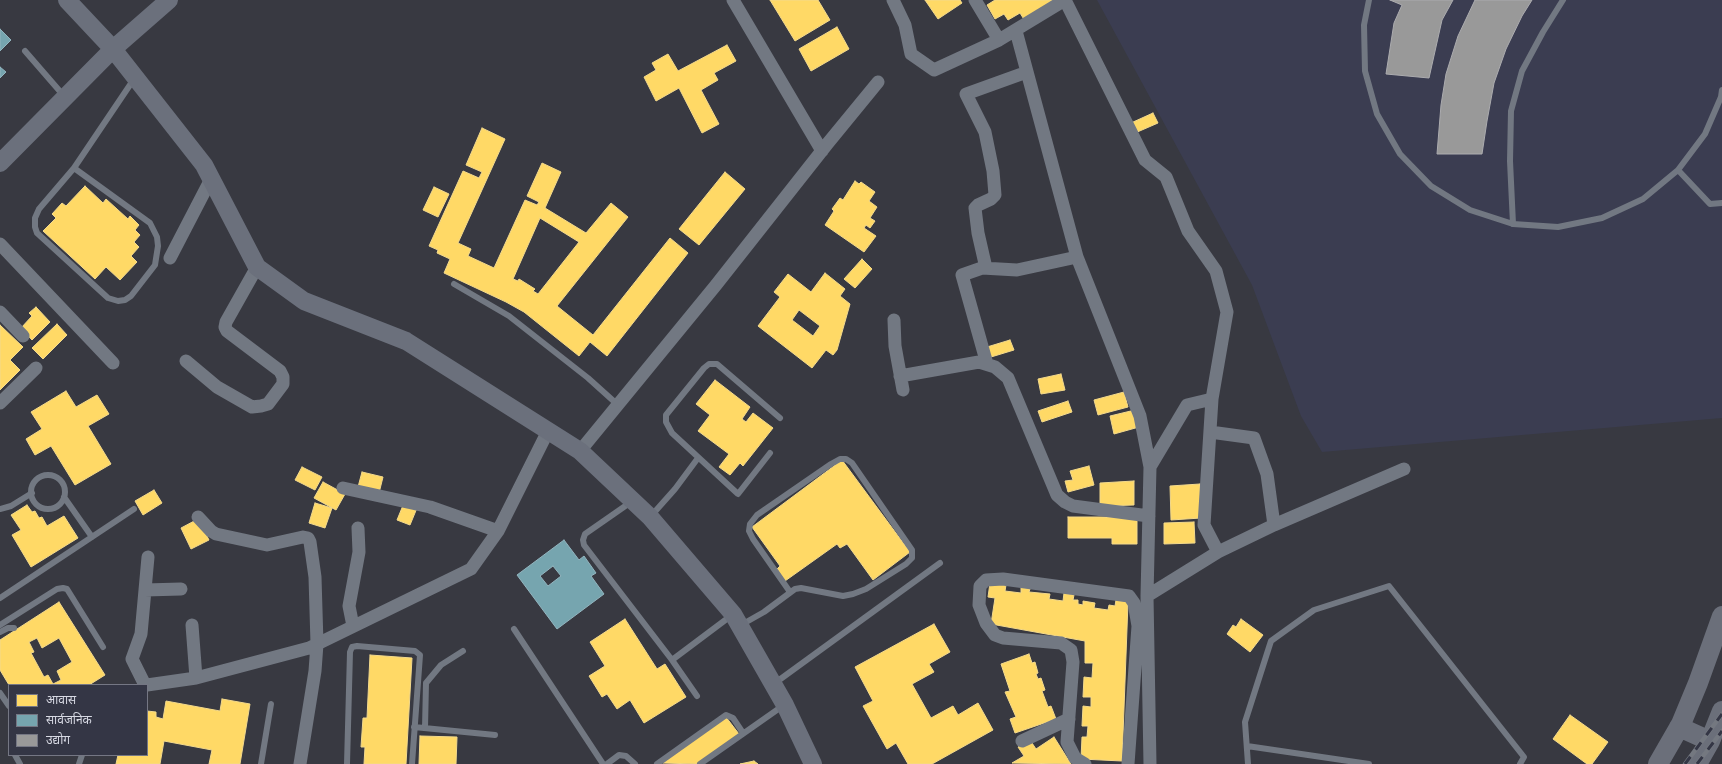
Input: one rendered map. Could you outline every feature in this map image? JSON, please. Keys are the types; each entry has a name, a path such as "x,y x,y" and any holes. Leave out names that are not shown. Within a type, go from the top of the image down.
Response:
{"main road":[{"path":"1658,764 1679,727 1698,683 1722,616"},
{"path":"1697,764 1710,741 1722,711"},
{"path":"1679,727 1710,741"}],"street":[{"path":"67,0 114,49 204,165 257,267 304,301 406,341 580,451 650,518 737,620 785,704 813,764"},
{"path":"0,163 114,49 169,0"},
{"path":"734,0 822,151"},
{"path":"893,0 905,26 911,54 934,70 1016,31 1065,0 1145,160 1166,177 1188,231 1216,271 1227,312 1212,398 1204,525 1218,552"},
{"path":"976,0 999,40"},
{"path":"1016,31 1077,257 1140,416 1150,467 1147,596 1150,764"},
{"path":"986,268 978,233 976,208 978,205 991,199 995,195 993,170 985,132 966,94 1027,72"},
{"path":"580,451 716,285 878,82"},
{"path":"170,258 211,179"},
{"path":"0,244 113,363"},
{"path":"987,364 962,275 964,273 986,268 1018,270 1077,257"},
{"path":"186,361 218,388 252,407 268,404 276,394 283,384 283,377 280,371 227,331 225,327 226,322 257,267"},
{"path":"0,312 23,336"},
{"path":"894,320 895,346 903,390"},
{"path":"900,376 958,364 979,362 995,367 1008,378 1057,495 1065,502 1073,506 1149,516"},
{"path":"0,403 36,368"},
{"path":"1150,467 1187,406 1212,398"},
{"path":"148,685 196,678 309,648 471,569 498,531 548,431"},
{"path":"1210,432 1254,438 1267,474 1274,525"},
{"path":"1147,596 1218,552 1274,525 1404,469"},
{"path":"343,488 430,507 498,531"},
{"path":"198,517 211,531 216,534 267,545 303,537 308,538 310,542 315,577 317,644 315,671 300,764"},
{"path":"353,626 349,606 359,552 358,528"},
{"path":"145,684 132,659 141,634 148,557"},
{"path":"1085,764 1075,758 1067,742 1073,662 1071,650 1061,644 1003,638 995,634 986,623 979,605 980,586 986,580 1002,579 1129,596 1134,603 1138,626 1128,764"},
{"path":"145,590 181,589"},
{"path":"192,625 196,678"},
{"path":"1022,741 1069,719"}],"lane":[{"path":"1369,0 1364,25 1365,71 1377,114 1400,154 1431,186 1470,210 1513,224 1558,227 1602,218 1643,199 1678,170 1705,134 1721,97 1722,90"},
{"path":"1513,224 1510,161 1511,111 1522,71 1542,32 1563,0"},
{"path":"25,51 65,97"},
{"path":"74,168 150,223 157,238 158,246 155,265 131,296 125,300 118,301 108,298 37,233 35,218 39,209 74,168 135,77"},
{"path":"1678,170 1710,204 1722,203"},
{"path":"454,284 509,316 588,378 618,405"},
{"path":"770,453 738,494 672,433 666,422 666,414 704,368 709,364 717,364 780,418"},
{"path":"650,518 698,458"},
{"path":"672,660 737,620 764,612 794,589 801,588 843,596 853,594 866,589 906,564 912,558 912,550 852,463 846,458 840,458 824,468 758,515 750,524 749,531 753,539 790,592"},
{"path":"49,476 59,480 63,484 65,489 64,497 60,505 55,508 44,509 36,503 32,493 35,483 39,479 49,476"},
{"path":"0,509 11,506 32,493"},
{"path":"64,497 92,537"},
{"path":"633,501 585,534 583,540 584,545 672,660 697,696"},
{"path":"0,598 134,509"},
{"path":"773,684 940,563"},
{"path":"1248,764 1245,722 1271,642 1314,610 1389,586 1524,758 1520,764"},
{"path":"0,625 57,589 63,588 67,589 103,647"},
{"path":"0,632 8,628 14,628"},
{"path":"514,628 603,764"},
{"path":"347,764 350,652 352,647 357,646 415,651 420,655 412,764"},
{"path":"425,728 426,683 440,665 464,651"},
{"path":"0,693 8,705"},
{"path":"261,764 271,704"},
{"path":"700,764 785,704"},
{"path":"657,764 726,715 733,718 743,733"},
{"path":"414,727 495,735"},
{"path":"1247,746 1369,764"},
{"path":"607,764 619,755 626,756 635,764"}],"shaded area":[{"path":"1097,0 1722,0 1722,418 1322,452 1301,416 1252,285"}],"building: आवास":[{"path":"770,0 818,0 830,20 795,41"},
{"path":"925,0 960,0 962,3 938,19"},
{"path":"995,0 1060,0 1025,21 1020,13 1008,20 1004,14 995,19 987,5"},
{"path":"837,27 849,49 811,71 799,49"},
{"path":"727,45 736,61 714,73 718,80 701,90 719,124 702,133 679,88 656,101 644,77 656,70 652,63 668,54 678,71"},
{"path":"1153,113 1158,123 1135,133 1131,123"},
{"path":"482,128 505,139 458,243 471,249 468,256 494,268 525,200 537,205 539,202 527,196 542,163 561,172 545,208 586,233 611,203 628,217 557,306 593,335 670,238 688,253 607,356 590,342 579,356 524,312 444,273 450,259 437,253 438,250 429,246 463,171 479,178 482,172 466,165","holes":["540,218 579,242 538,294 533,291 535,289 519,279 518,281 513,279"]},
{"path":"725,172 745,189 699,245 679,229"},
{"path":"855,181 859,184 861,182 875,192 869,201 877,207 870,218 875,221 870,228 866,225 864,228 876,236 864,252 825,225 834,211 832,209 840,198 843,200"},
{"path":"85,186 103,203 106,199 128,219 130,216 139,225 135,230 140,235 134,242 139,247 131,256 137,262 120,280 106,267 95,279 43,231 56,218 52,214 62,203 66,206"},
{"path":"434,187 449,194 438,217 423,210"},
{"path":"862,259 872,269 855,288 844,279"},
{"path":"825,273 845,289 840,296 850,304 837,350 833,355 826,350 812,368 758,326 780,297 774,292 788,274 811,292","holes":["799,310 820,326 813,336 792,320"]},
{"path":"36,307 50,322 32,340 21,328 32,316 29,313"},
{"path":"57,324 67,335 43,359 32,348"},
{"path":"0,325 23,347 10,360 20,370 0,390"},
{"path":"1010,340 1014,350 991,357 987,347"},
{"path":"1061,374 1065,390 1041,394 1038,379"},
{"path":"715,380 750,407 742,419 746,422 753,413 773,428 743,466 740,463 730,475 719,467 729,454 698,431 710,415 696,404"},
{"path":"66,391 76,407 97,395 109,414 88,426 111,464 75,485 51,446 35,455 26,439 42,429 31,412"},
{"path":"1124,392 1128,407 1098,415 1094,400"},
{"path":"1068,401 1072,412 1042,422 1038,411"},
{"path":"1135,410 1139,427 1114,434 1110,416"},
{"path":"842,460 910,552 873,580 847,544 840,548 837,544 785,581 777,569 780,566 752,527"},
{"path":"1089,466 1094,485 1068,492 1065,481 1073,480 1070,471"},
{"path":"302,467 322,477 315,490 295,480"},
{"path":"362,472 383,477 379,493 358,487"},
{"path":"1134,481 1134,505 1100,506 1100,483"},
{"path":"323,482 345,494 336,510 314,498"},
{"path":"1200,484 1201,518 1171,520 1170,486"},
{"path":"154,490 162,503 143,515 135,501"},
{"path":"315,503 332,508 325,528 309,523"},
{"path":"404,503 417,508 410,525 397,520"},
{"path":"27,505 32,512 35,511 39,518 42,517 47,526 64,516 78,538 31,567 12,535 21,530 11,515"},
{"path":"1068,517 1137,517 1137,544 1112,544 1112,538 1068,538"},
{"path":"198,519 209,540 191,549 181,528"},
{"path":"1194,522 1195,543 1164,544 1164,523"},
{"path":"990,583 1006,585 1005,591 1021,593 1021,587 1030,589 1029,592 1050,594 1049,599 1063,601 1064,593 1074,595 1073,600 1078,600 1078,604 1083,605 1083,601 1095,603 1094,608 1108,610 1109,605 1115,606 1116,600 1128,602 1122,761 1081,759 1082,737 1087,737 1088,726 1082,726 1083,706 1091,707 1091,697 1083,697 1084,677 1092,678 1093,663 1085,663 1085,641 991,624 995,598 988,597"},
{"path":"59,602 105,675 91,684 53,684 8,684 0,670 0,640","holes":["37,638 42,648 59,638 72,662 57,671 61,680 53,684 48,675 44,677 31,653 34,652 29,642"]},
{"path":"625,619 657,669 665,664 686,697 644,723 630,700 617,709 607,694 602,697 589,676 605,666 590,642"},
{"path":"1241,619 1263,635 1250,652 1227,634 1233,625 1236,627"},
{"path":"934,624 950,652 929,664 934,672 912,684 931,718 953,706 958,715 978,703 993,730 932,764 908,764 896,743 887,749 863,706 873,701 855,667"},
{"path":"1029,654 1032,663 1035,662 1038,679 1041,678 1045,690 1042,691 1048,707 1051,706 1056,719 1015,733 1010,719 1016,717 1005,692 1010,691 1001,664"},
{"path":"370,655 412,658 406,764 364,764 365,747 361,747 363,718 367,718"},
{"path":"222,699 250,704 240,764 209,764 212,750 164,741 160,764 116,764 118,756 148,756 148,711 156,712 156,717 163,719 166,701 220,711"},
{"path":"1570,715 1608,742 1592,764 1587,764 1553,739"},
{"path":"726,717 739,734 697,764 663,763"},
{"path":"420,736 457,737 456,764 419,764"},
{"path":"1054,737 1071,764 1012,763 1024,756 1018,747 1030,740 1036,749"},
{"path":"754,761 758,764 740,764"}],"building: सार्वजनिक":[{"path":"0,29 11,40 0,51"},
{"path":"0,67 6,72 0,78"},
{"path":"564,540 579,560 584,556 596,573 591,576 604,594 557,629 517,575","holes":["553,566 561,576 548,586 540,576"]}],"building: उद्योग":[{"path":"1390,0 1453,0 1442,20 1429,78 1386,74 1394,23 1402,5"},
{"path":"1475,0 1532,0 1522,16 1506,49 1494,83 1482,154 1437,154 1441,105 1446,74 1458,36"}],"railway":[{"path":"1685,764 1722,714"},
{"path":"1697,764 1722,731"}]}
